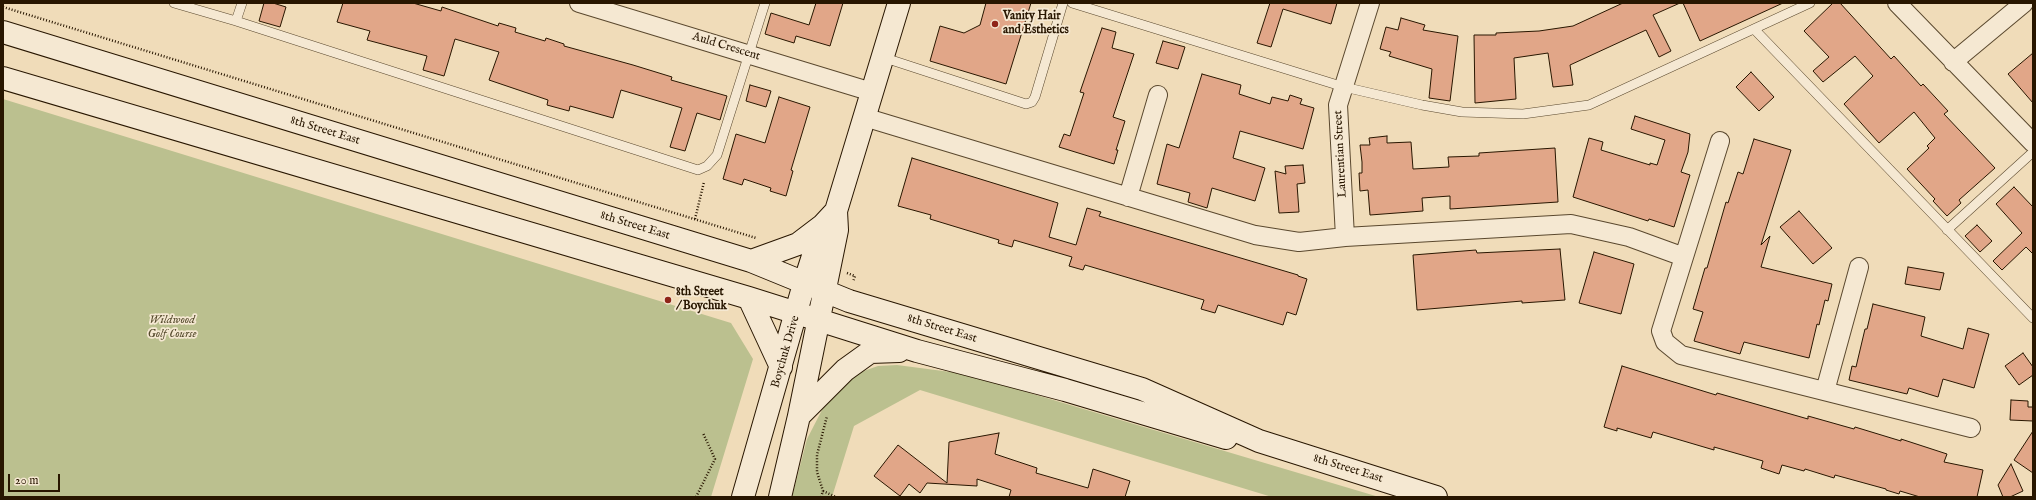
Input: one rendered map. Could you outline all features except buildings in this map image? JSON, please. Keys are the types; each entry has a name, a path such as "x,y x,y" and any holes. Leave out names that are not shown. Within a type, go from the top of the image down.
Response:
{"main road":[{"name":"Boychuk Drive","path":"743,497 782,367 804,284 829,218 864,117 899,3"},
{"name":"8th Street East","path":"3,32 750,261 849,301 1142,389 1259,442 1436,497"},
{"name":"8th Street East","path":"3,78 749,298 916,351 1065,390 1220,438 1259,442"},
{"name":"Boychuk Drive","path":"780,497 799,416 825,292 828,268 837,230 829,218"},
{"path":"750,261 798,244 829,218"},
{"path":"749,298 782,367"},
{"path":"799,416 844,370 870,352 916,351"}],"street":[{"name":"Auld Crescent","path":"580,3 872,92"},
{"name":"Laurentian Street","path":"1345,237 1338,105 1370,3"},
{"path":"1897,3 2033,144"},
{"path":"1953,62 2024,3"},
{"path":"1128,197 1158,95"},
{"path":"864,117 1255,235 1299,242 1345,237 1570,224 1629,237 1684,258"},
{"path":"1720,141 1662,331 1665,342 1681,355 1971,428"},
{"path":"1825,391 1859,267"}],"lane":[{"path":"174,3 236,21 698,170 707,166 717,155 765,3"},
{"path":"236,21 242,3"},
{"path":"882,57 1026,104 1032,102 1035,97 1063,3"},
{"path":"1072,3 1344,87 1422,105 1456,111 1524,114 1589,104 1755,30 1810,3"},
{"path":"1755,30 2033,318"},
{"path":"1947,230 2033,152"}],"path":[{"path":"3,7 695,220 762,239"},
{"path":"695,220 707,166"},
{"path":"828,268 855,276 849,301"},
{"path":"696,497 715,459 703,433"},
{"path":"823,491 836,497"}],"green space":[{"name":"Wildwood Golf Course","path":"3,99 731,323 753,359 711,497 3,497"},
{"path":"897,365 966,374 1379,497 1272,497 920,390 854,426 832,497 792,497 807,439 823,408 836,390 855,374 878,366"}],"place":[{"name":"Vanity Hair and Esthetics","path":"995,24"},
{"name":"8th Street / Boychuk","path":"668,300"}]}
